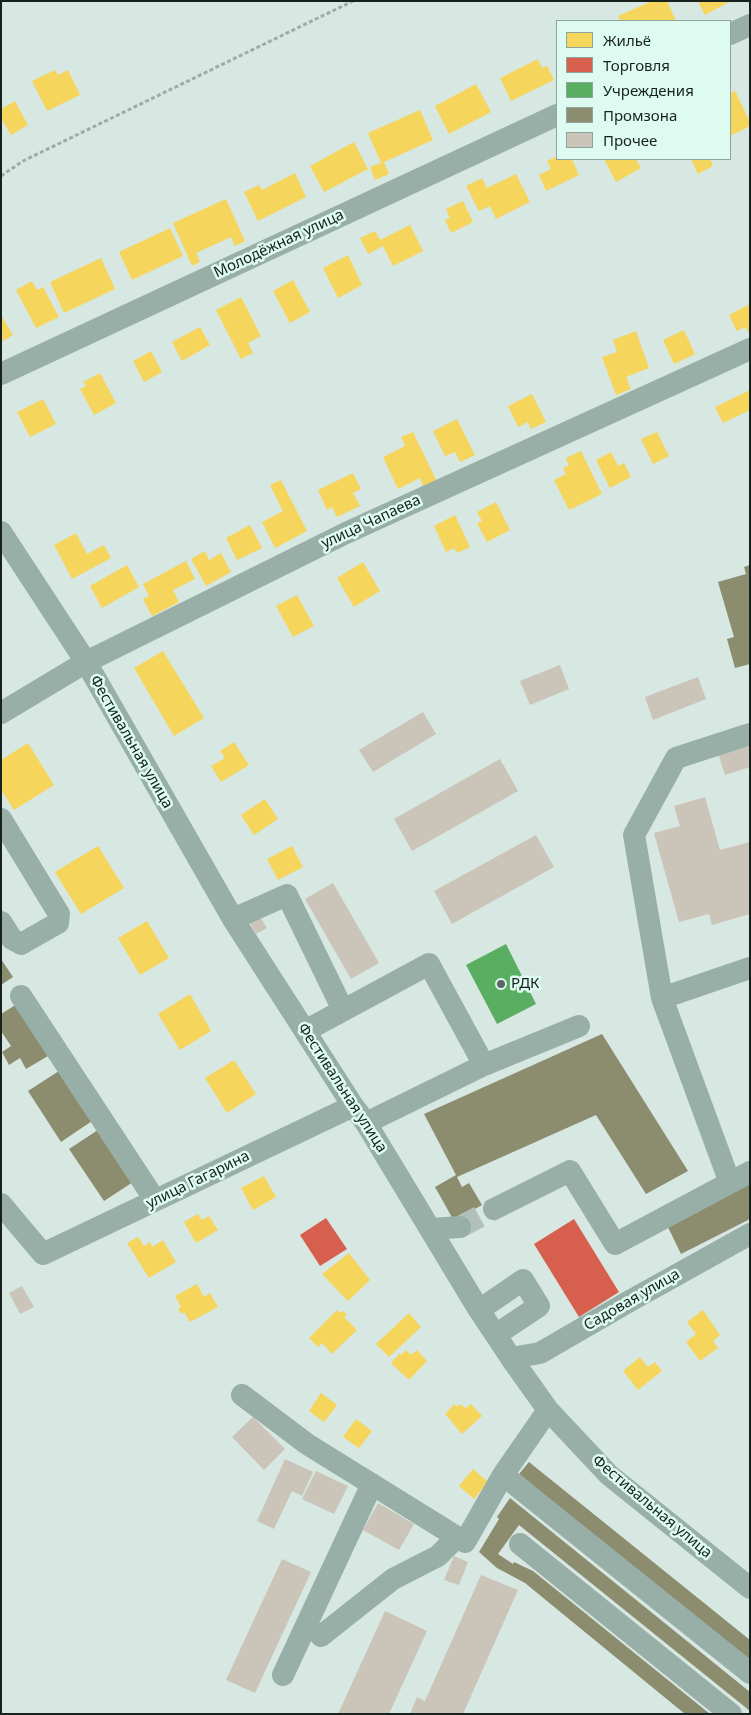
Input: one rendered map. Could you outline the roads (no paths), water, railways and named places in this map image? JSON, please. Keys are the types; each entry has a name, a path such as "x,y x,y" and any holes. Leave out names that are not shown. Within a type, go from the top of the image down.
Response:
{"street":[{"path":"731,34 750,25"},
{"name":"Молодёжная улица","path":"1,374 556,115"},
{"name":"улица Чапаева","path":"1,713 86,662 346,533 750,350"},
{"name":"Фестивальная улица","path":"1,532 86,662 233,919 353,1106 366,1123 479,1310 497,1334 511,1358 548,1410 609,1475 750,1588"},
{"path":"730,1183 662,998 634,835 676,758 750,734"},
{"path":"1,922 12,939 22,944 58,923 59,914 4,832"},
{"path":"233,919 287,895 343,1010"},
{"path":"305,1030 429,964 484,1065"},
{"path":"662,998 750,968"},
{"path":"21,996 155,1200"},
{"path":"366,1123 484,1065 579,1026"},
{"name":"улица Гагарина","path":"1,1204 43,1254 353,1106"},
{"path":"494,1209 570,1171 615,1244 750,1172"},
{"path":"431,1229 460,1227"},
{"name":"Садовая улица","path":"511,1358 540,1353 750,1234"},
{"path":"479,1310 523,1280 539,1306 497,1334"},
{"path":"242,1395 308,1444 466,1542 503,1475 548,1410"},
{"path":"503,1475 750,1673"},
{"path":"283,1675 372,1484"},
{"path":"321,1636 393,1579 438,1556 457,1537"},
{"path":"520,1544 731,1714"}],"tunnel":[{"path":"460,1227 494,1209"}],"place":[{"name":"РДК","path":"501,984"}]}
